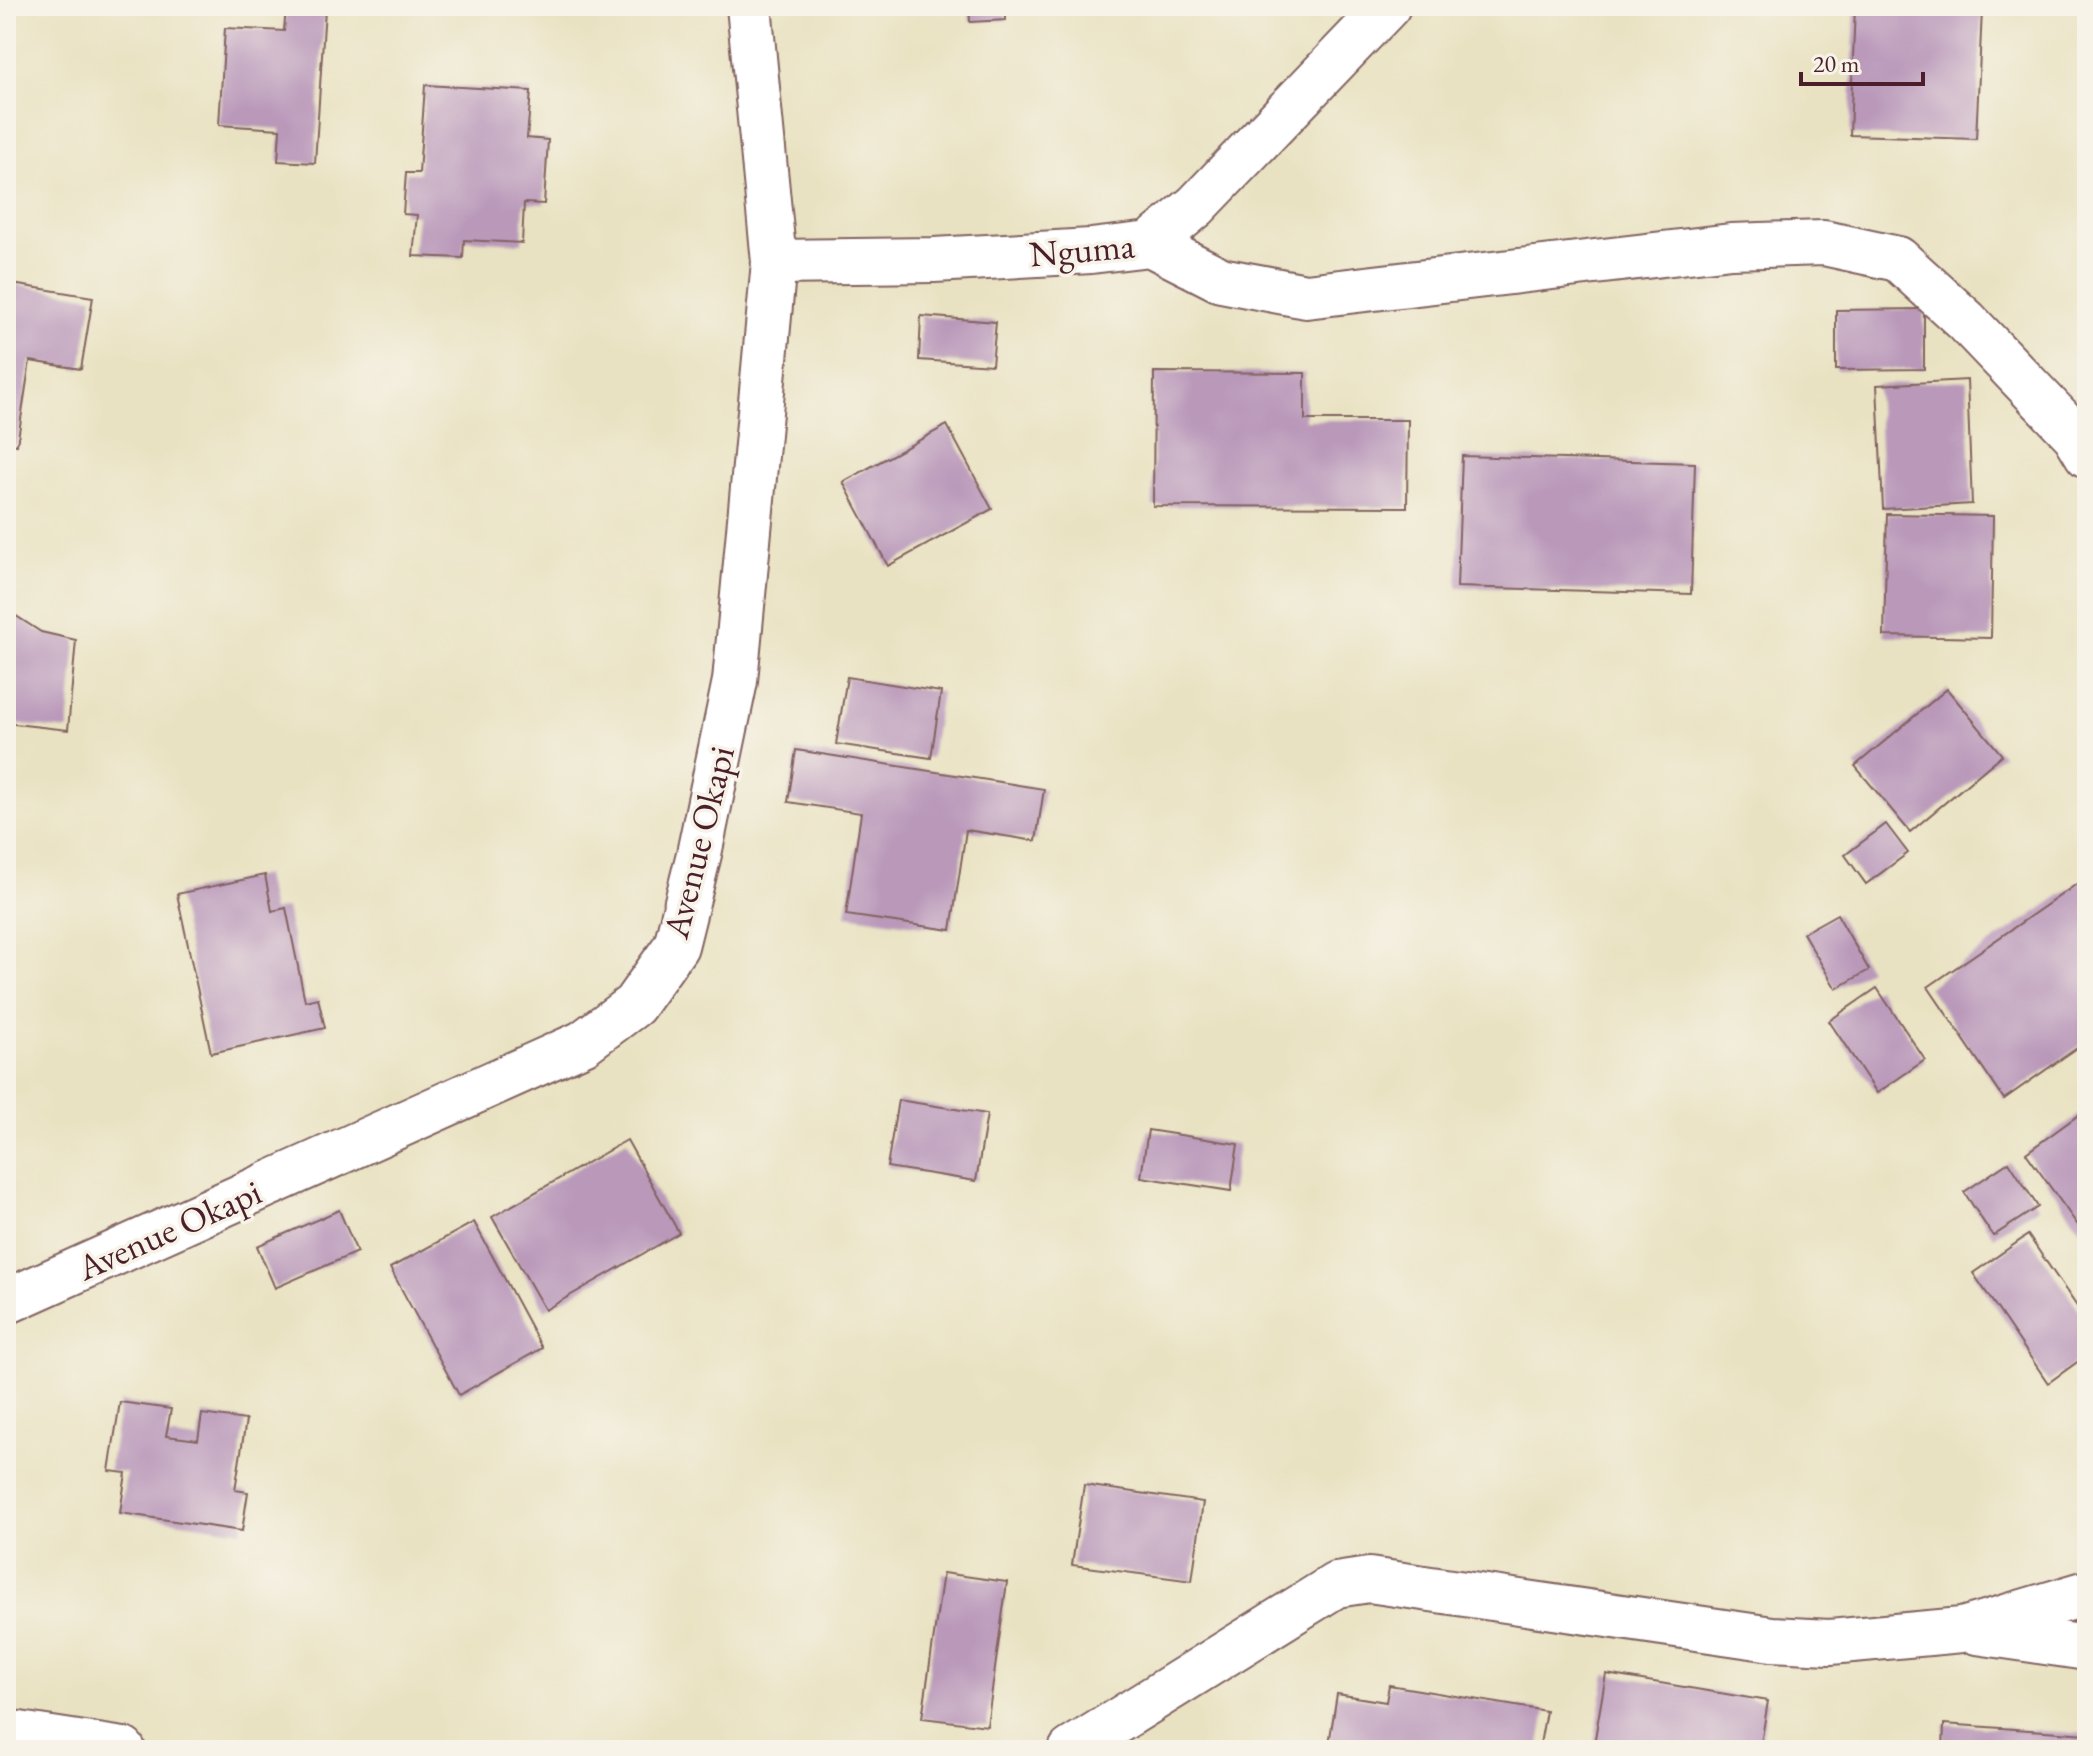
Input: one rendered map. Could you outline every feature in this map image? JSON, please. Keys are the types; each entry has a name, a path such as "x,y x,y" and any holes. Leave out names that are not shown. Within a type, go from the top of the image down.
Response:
{"street":[{"name":"Avenue Okapi","path":"6,1302 583,1043 634,1005 676,946 699,854 735,681 774,262 749,6"},
{"name":"Nguma","path":"774,262 934,260 1091,251 1150,244 1196,206 1388,6"},
{"path":"1150,244 1221,280 1306,296 1731,246 1824,243 1898,259 1966,321 2075,435 2087,455"},
{"path":"1071,1750 1336,1585 1369,1580 1772,1639 1830,1642 1962,1630 2087,1593"},
{"path":"1962,1630 2087,1648"},
{"path":"6,1732 123,1750"}],"building":[{"path":"969,6 1005,6 1006,20 970,22"},
{"path":"1855,6 1938,6 1982,10 1976,139 1850,135"},
{"path":"286,7 325,9 315,163 278,161 280,129 219,125 225,28 284,31"},
{"path":"425,85 531,91 527,138 548,140 544,204 524,203 522,243 464,240 463,258 413,256 417,215 403,214 406,173 419,173"},
{"path":"6,283 93,297 81,369 30,361 17,445 6,443"},
{"path":"1924,309 1924,369 1836,370 1836,310"},
{"path":"921,316 996,322 992,365 919,360"},
{"path":"1154,372 1305,373 1305,420 1408,420 1407,507 1153,506"},
{"path":"1967,380 1972,504 1883,509 1877,385"},
{"path":"947,425 992,509 888,566 843,482"},
{"path":"1462,456 1695,463 1691,594 1457,587"},
{"path":"1887,514 1993,516 1991,638 1884,636"},
{"path":"6,613 13,614 41,632 76,640 68,730 6,723"},
{"path":"847,677 941,692 931,758 836,744"},
{"path":"1947,689 2002,755 1910,832 1855,766"},
{"path":"796,750 1044,789 1036,841 966,830 951,930 846,915 861,813 788,802"},
{"path":"1886,824 1908,853 1866,884 1845,855"},
{"path":"265,875 272,911 286,908 305,1001 318,998 325,1028 211,1053 177,894"},
{"path":"2087,877 2087,1041 2004,1099 1928,987"},
{"path":"1837,914 1869,970 1836,989 1803,933"},
{"path":"1877,988 1925,1060 1877,1093 1829,1021"},
{"path":"898,1100 987,1114 976,1181 887,1167"},
{"path":"2080,1114 2087,1123 2087,1238 2026,1153"},
{"path":"1148,1130 1238,1144 1231,1191 1141,1177"},
{"path":"627,1140 679,1233 545,1310 492,1217"},
{"path":"2009,1162 2038,1207 1993,1236 1964,1192"},
{"path":"339,1210 357,1252 275,1288 257,1246"},
{"path":"474,1222 542,1348 459,1395 390,1268"},
{"path":"2028,1235 2087,1321 2087,1355 2048,1383 1973,1273"},
{"path":"120,1402 171,1409 166,1436 198,1440 202,1414 246,1420 235,1490 248,1492 242,1531 120,1513 126,1473 109,1471"},
{"path":"1084,1485 1203,1502 1192,1581 1072,1565"},
{"path":"943,1573 1007,1582 987,1726 922,1718"},
{"path":"1606,1674 1768,1701 1760,1750 1593,1750"},
{"path":"1389,1685 1546,1711 1539,1750 1328,1750 1337,1694 1386,1702"},
{"path":"1944,1724 2087,1734 2087,1750 1943,1750"},
{"path":"1888,1745 1923,1748 1923,1750 1888,1750"}]}
